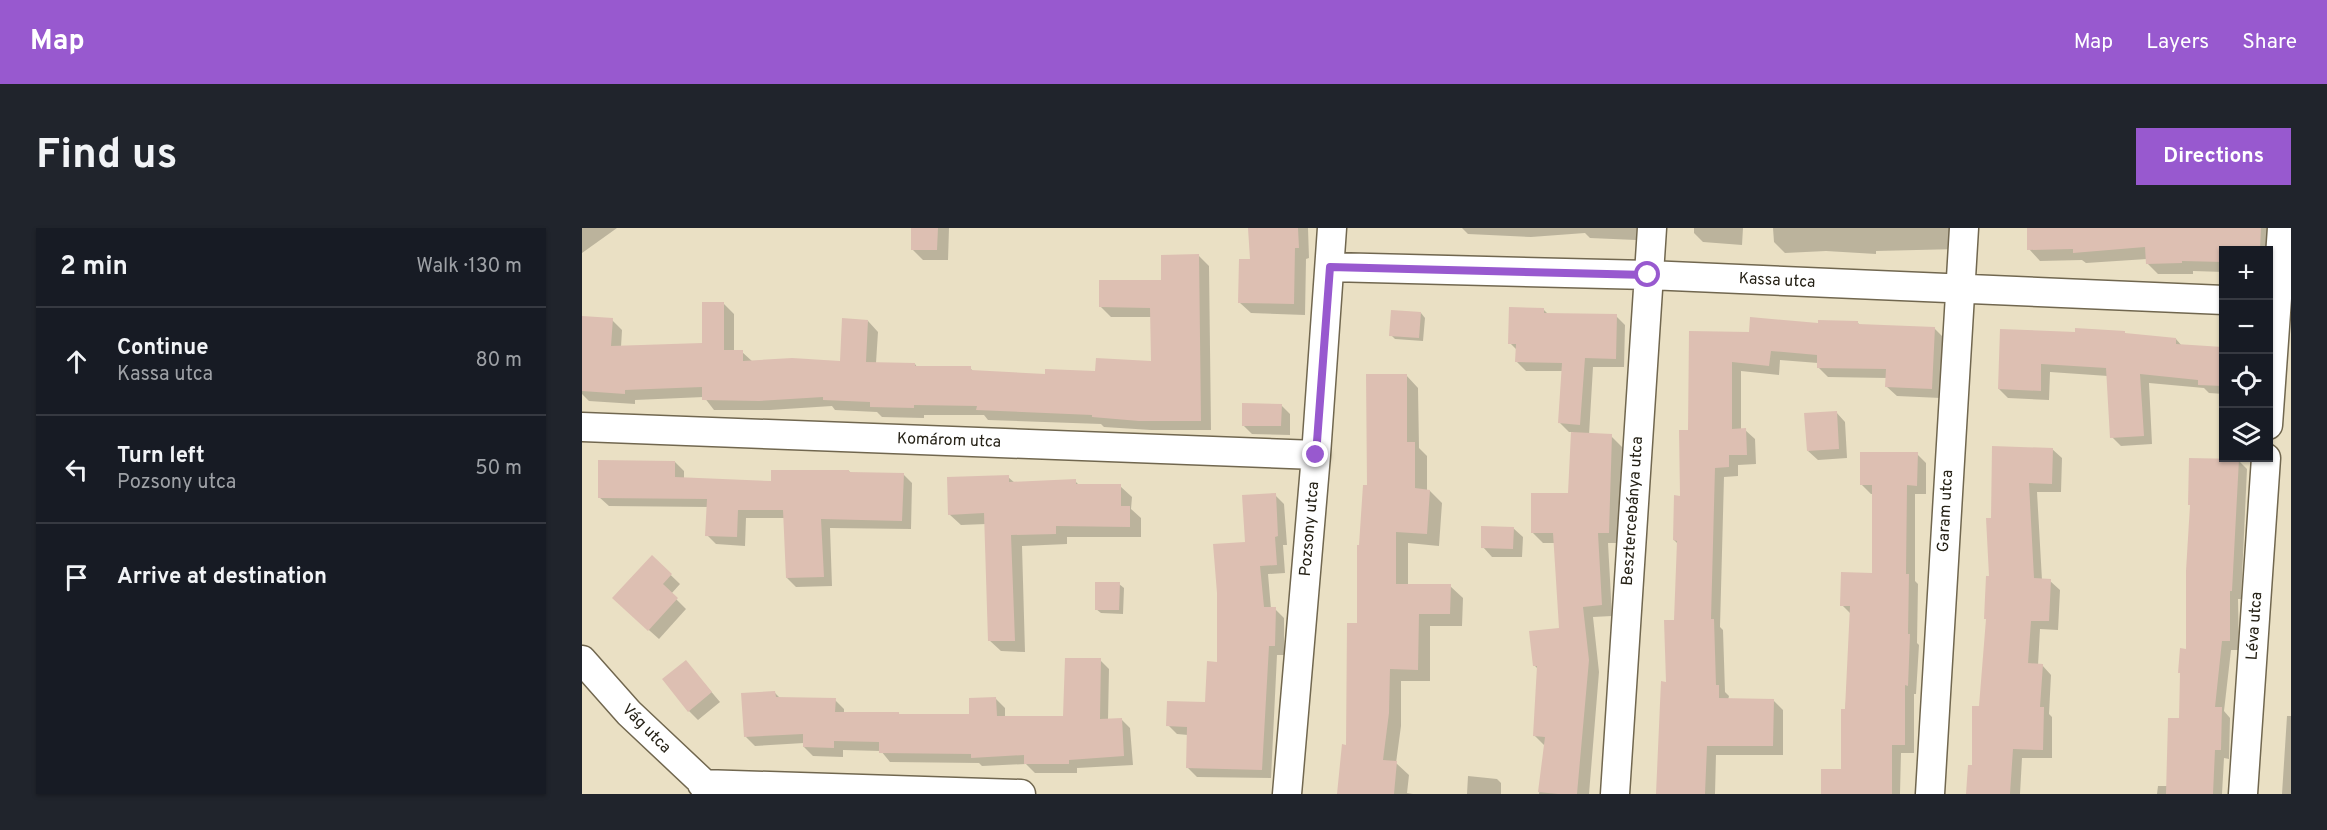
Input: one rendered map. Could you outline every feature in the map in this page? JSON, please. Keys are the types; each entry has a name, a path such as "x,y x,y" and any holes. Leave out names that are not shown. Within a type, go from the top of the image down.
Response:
{"street":[{"name":"Pozsony utca","path":"1287,794 1316,455 1332,228"},
{"name":"Besztercebánya utca","path":"1615,794 1652,228"},
{"name":"Garam utca","path":"1930,794 1964,228"},
{"path":"2270,408 2279,302 2282,228"},
{"name":"Kassa utca","path":"1330,267 1648,275 2219,300"},
{"name":"Komárom utca","path":"582,427 1316,455"},
{"name":"Léva utca","path":"2244,794 2266,462"},
{"name":"Vág utca","path":"582,660 629,713 708,789"},
{"path":"708,789 1021,794"}],"building":[{"path":"911,228 938,228 937,250 911,250"},
{"path":"1248,228 1298,228 1299,248 1295,248 1294,304 1238,303 1239,259 1250,259"},
{"path":"2027,228 2261,228 2260,246 2219,246 2219,262 2182,261 2182,263 2146,264 2145,247 2073,253 2073,249 2027,250"},
{"path":"1199,254 1201,421 1139,421 1092,417 1092,415 976,410 977,406 870,407 870,402 823,400 823,397 759,401 702,400 702,387 625,390 625,394 582,391 582,316 613,318 611,346 702,343 702,302 724,302 724,350 743,350 743,361 792,358 840,361 842,318 868,320 866,362 915,363 915,366 971,366 971,370 1045,374 1045,369 1095,371 1096,358 1151,361 1150,308 1099,307 1099,280 1161,280 1161,255"},
{"path":"1509,307 1544,308 1544,313 1617,314 1616,359 1585,358 1580,425 1558,423 1562,363 1515,362 1516,344 1508,344"},
{"path":"1391,310 1421,312 1419,338 1389,336"},
{"path":"1750,317 1818,323 1818,320 1858,321 1858,324 1935,327 1932,389 1885,387 1886,369 1817,368 1817,355 1771,351 1769,366 1732,362 1732,429 1746,428 1747,455 1729,455 1729,467 1715,468 1711,619 1714,619 1716,685 1719,685 1719,698 1774,699 1773,746 1707,746 1705,794 1656,794 1661,681 1666,682 1664,620 1674,620 1677,541 1673,540 1674,495 1680,496 1679,430 1688,430 1689,331 1749,332"},
{"path":"2075,328 2125,331 2125,333 2176,338 2176,344 2219,347 2219,386 2198,385 2198,380 2140,374 2144,436 2110,438 2106,368 2041,364 2041,391 1998,389 2000,329 2075,332"},
{"path":"1366,374 1407,374 1407,442 1415,442 1415,488 1430,490 1427,534 1396,532 1396,584 1451,584 1450,614 1419,614 1418,670 1390,669 1389,713 1383,760 1397,761 1394,794 1337,794 1342,744 1346,745 1347,623 1357,623 1357,545 1359,545 1363,485 1367,485"},
{"path":"1242,403 1282,404 1281,426 1242,426"},
{"path":"1837,411 1839,449 1807,451 1804,413"},
{"path":"1571,432 1612,434 1609,533 1598,533 1602,605 1583,607 1589,660 1577,794 1558,794 1538,792 1545,737 1533,736 1537,666 1533,666 1529,631 1559,628 1553,533 1531,533 1531,493 1568,493"},
{"path":"1992,446 2053,448 2052,484 2029,483 2034,578 2051,579 2049,621 2031,621 2028,663 2043,664 2040,707 2044,707 2043,750 2013,749 2010,794 1966,794 1968,765 1972,765 1972,706 1979,706 1986,619 1984,619 1986,576 1989,576 1986,518 1991,518"},
{"path":"1860,452 1918,452 1917,486 1907,485 1906,574 1909,574 1908,634 1910,634 1908,686 1905,685 1905,745 1892,745 1892,794 1821,794 1821,769 1841,769 1841,709 1845,709 1850,606 1840,606 1841,572 1872,573 1872,485 1860,485"},
{"path":"2189,458 2219,459 2219,462 2239,462 2232,591 2230,591 2230,641 2222,641 2215,707 2222,707 2221,750 2215,750 2213,794 2166,794 2168,718 2179,718 2180,648 2186,649 2186,571 2190,505 2188,505"},
{"path":"598,460 675,461 675,477 771,481 771,470 904,473 902,521 821,519 824,577 786,578 783,510 738,510 737,537 705,536 707,499 598,498"},
{"path":"1009,475 1009,482 1076,479 1076,484 1121,484 1121,506 1130,506 1130,527 1056,526 1056,534 1011,535 1015,641 988,641 984,513 948,515 947,477"},
{"path":"1276,493 1277,565 1260,566 1264,607 1276,607 1275,646 1269,646 1262,770 1186,768 1187,727 1166,726 1167,701 1205,702 1207,661 1217,662 1217,593 1213,544 1245,542 1242,495"},
{"path":"1481,526 1514,527 1513,549 1481,548"},
{"path":"652,555 672,574 663,584 678,598 648,631 612,598"},
{"path":"1095,582 1120,582 1119,610 1095,610"},
{"path":"1065,658 1101,658 1100,719 1122,718 1124,756 1069,760 1069,764 1024,764 1024,755 971,758 971,754 879,753 879,742 834,741 834,748 803,747 803,734 744,737 741,693 775,691 776,697 836,698 835,712 899,712 899,714 969,714 969,698 996,697 997,716 1063,716"},
{"path":"686,660 712,692 688,712 662,679"}],"route":[{"path":"1316,455 1330,267 1648,275"}]}
